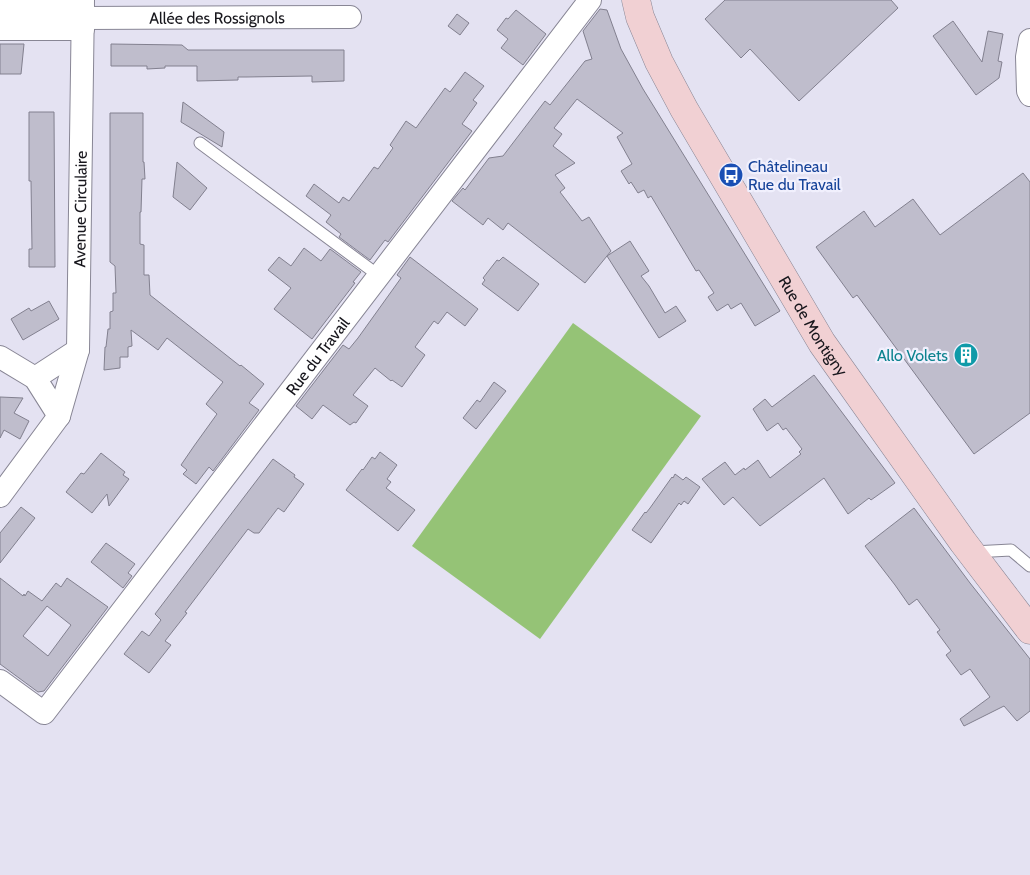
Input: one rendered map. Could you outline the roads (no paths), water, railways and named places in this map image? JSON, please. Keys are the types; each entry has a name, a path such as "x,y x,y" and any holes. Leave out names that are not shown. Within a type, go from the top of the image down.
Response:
{"main road":[{"name":"Rue de Montigny","path":"636,0 640,17 659,62 684,109 817,335 970,552 1030,630"}],"street":[{"name":"Rue du Travail","path":"0,680 44,713 590,0"},
{"name":"Allée des Rossignols","path":"0,8 83,14 262,8 350,16"},
{"name":"Allée des Rossignols","path":"0,29 83,14"},
{"name":"Avenue Circulaire","path":"0,496 59,416 78,350 83,14"},
{"path":"1030,40 1027,57 1028,91 1030,95"},
{"path":"35,378 78,350"},
{"path":"0,357 35,378 59,416"}],"lane":[{"path":"200,143 378,275"},
{"path":"970,552 1011,550 1030,566"}],"place":[{"name":"Châtelineau Rue du Travail","path":"731,175"},
{"name":"Allo Volets","path":"966,355"}]}
